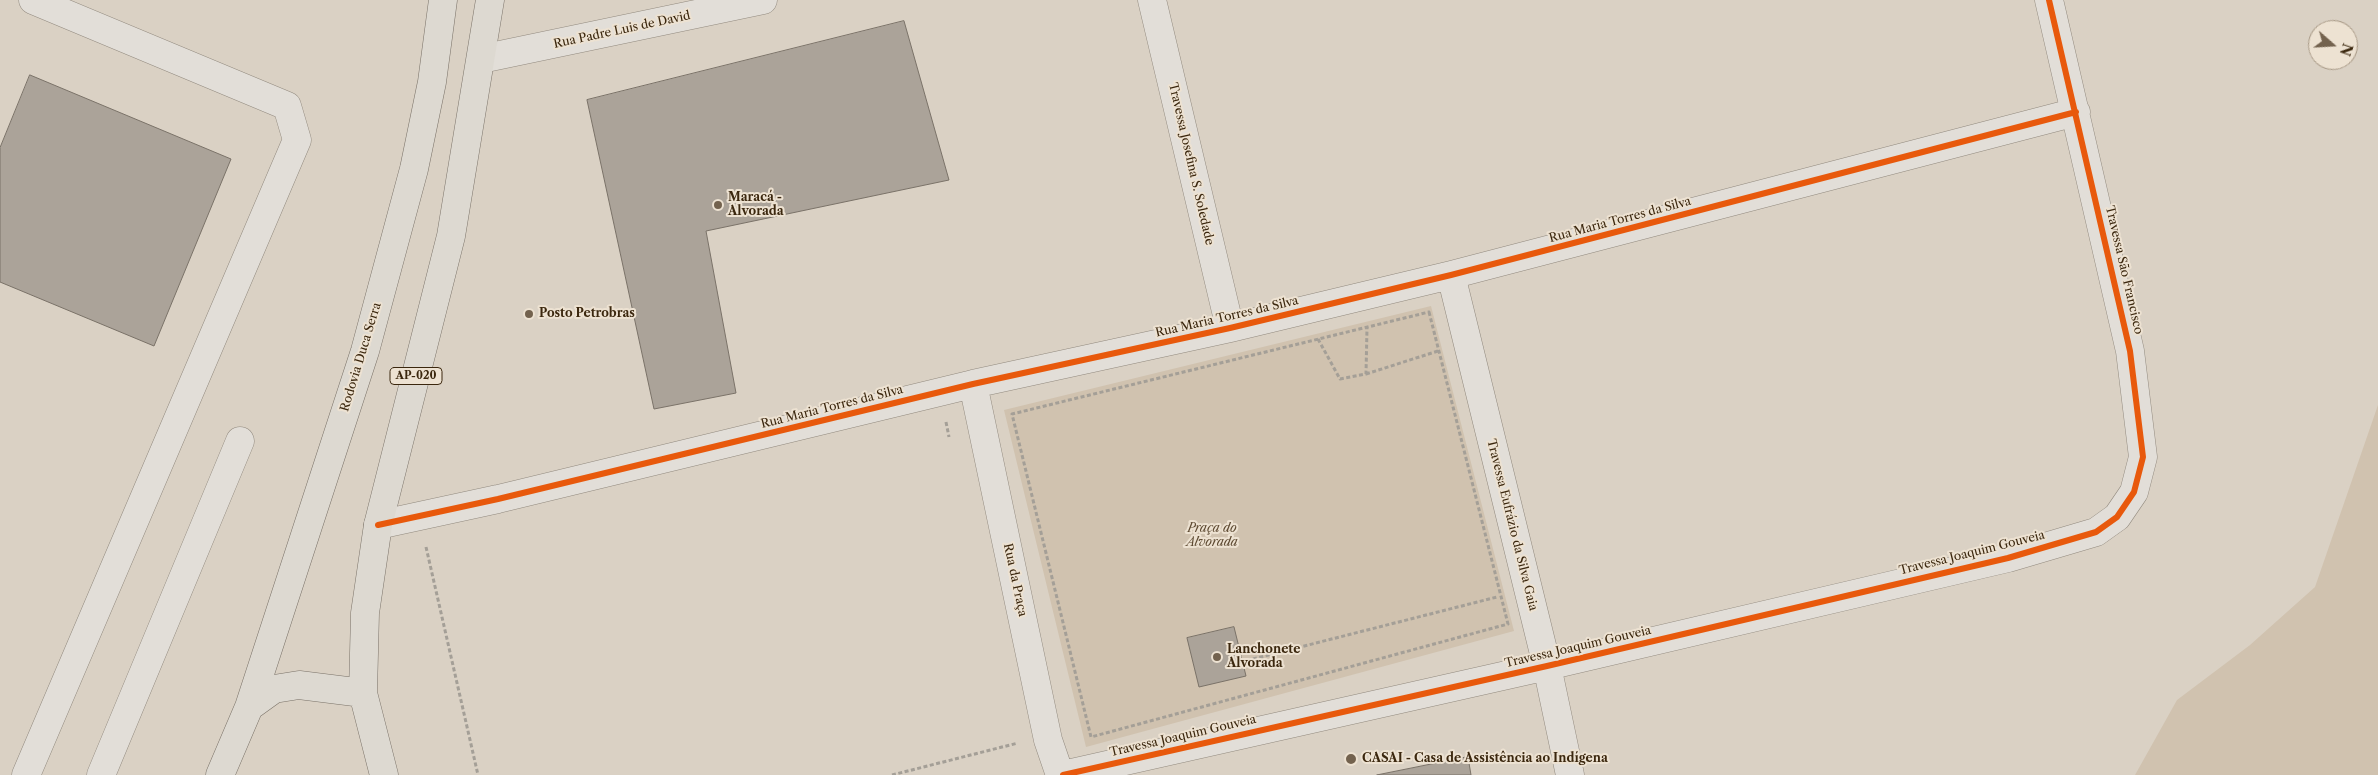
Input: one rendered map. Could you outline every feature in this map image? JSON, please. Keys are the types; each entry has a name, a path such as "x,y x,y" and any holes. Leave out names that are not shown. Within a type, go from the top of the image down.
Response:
{"main road":[{"name":"AP-020","path":"362,693 364,613 378,526 451,236 490,0"},
{"name":"Rodovia Duca Serra","path":"220,775 249,706 365,351 414,170 432,82 441,3"},
{"path":"249,706 274,689 299,685 362,693 384,775"}],"street":[{"path":"26,775 298,140 287,106 33,0"},
{"name":"Rua Padre Luis de David","path":"481,59 763,0"},
{"name":"Travessa Josefina S. Soledade","path":"1152,0 1230,328"},
{"name":"Travessa São Francisco","path":"2049,0 2130,351 2143,457 2134,492 2117,517 2096,532"},
{"name":"Rua Maria Torres da Silva","path":"378,526 498,499 973,384 1230,328 1451,275 2076,112"},
{"name":"Travessa Eufrázio da Silva Gaia","path":"1451,275 1547,666 1570,775"},
{"name":"Rua da Praça","path":"973,384 1048,740 1062,775"},
{"path":"101,775 240,441"},
{"name":"Travessa Joaquim Gouveia","path":"1062,775 1547,666 2008,558 2096,532"}],"path":[{"path":"1429,312 1508,624 1091,737 1012,414 1367,327 1429,312"},
{"path":"1366,374 1367,327"},
{"path":"1318,340 1340,380 1366,374 1439,350"},
{"path":"944,412 950,441"},
{"path":"424,540 478,775"},
{"path":"1253,659 1500,596"},
{"path":"892,775 1020,742"}],"green space":[{"name":"Praça do Alvorada","path":"1431,306 1514,631 1086,747 1004,410"},
{"path":"2378,405 2378,775 2135,775 2177,700 2250,645 2315,587"}],"building":[{"name":"Maracá - Alvorada","path":"904,21 949,180 706,231 736,393 654,409 587,100"},
{"path":"30,75 231,159 154,346 0,282 0,148"},
{"name":"Lanchonete Alvorada","path":"1234,627 1246,676 1199,687 1187,638"},
{"path":"1468,757 1471,775 1377,775"}],"cycle path":[{"path":"1063,775 1547,666 2008,558 2096,532 2117,517 2134,492 2143,457 2130,351 2049,0"},
{"path":"378,525 498,499 973,384 1230,328 1451,275 2076,112"}],"place":[{"name":"Maracá - Alvorada","path":"718,205"},
{"name":"Posto Petrobras","path":"529,314"},
{"name":"Lanchonete Alvorada","path":"1217,657"},
{"name":"CASAI - Casa de Assistência ao Indígena","path":"1351,759"}]}
